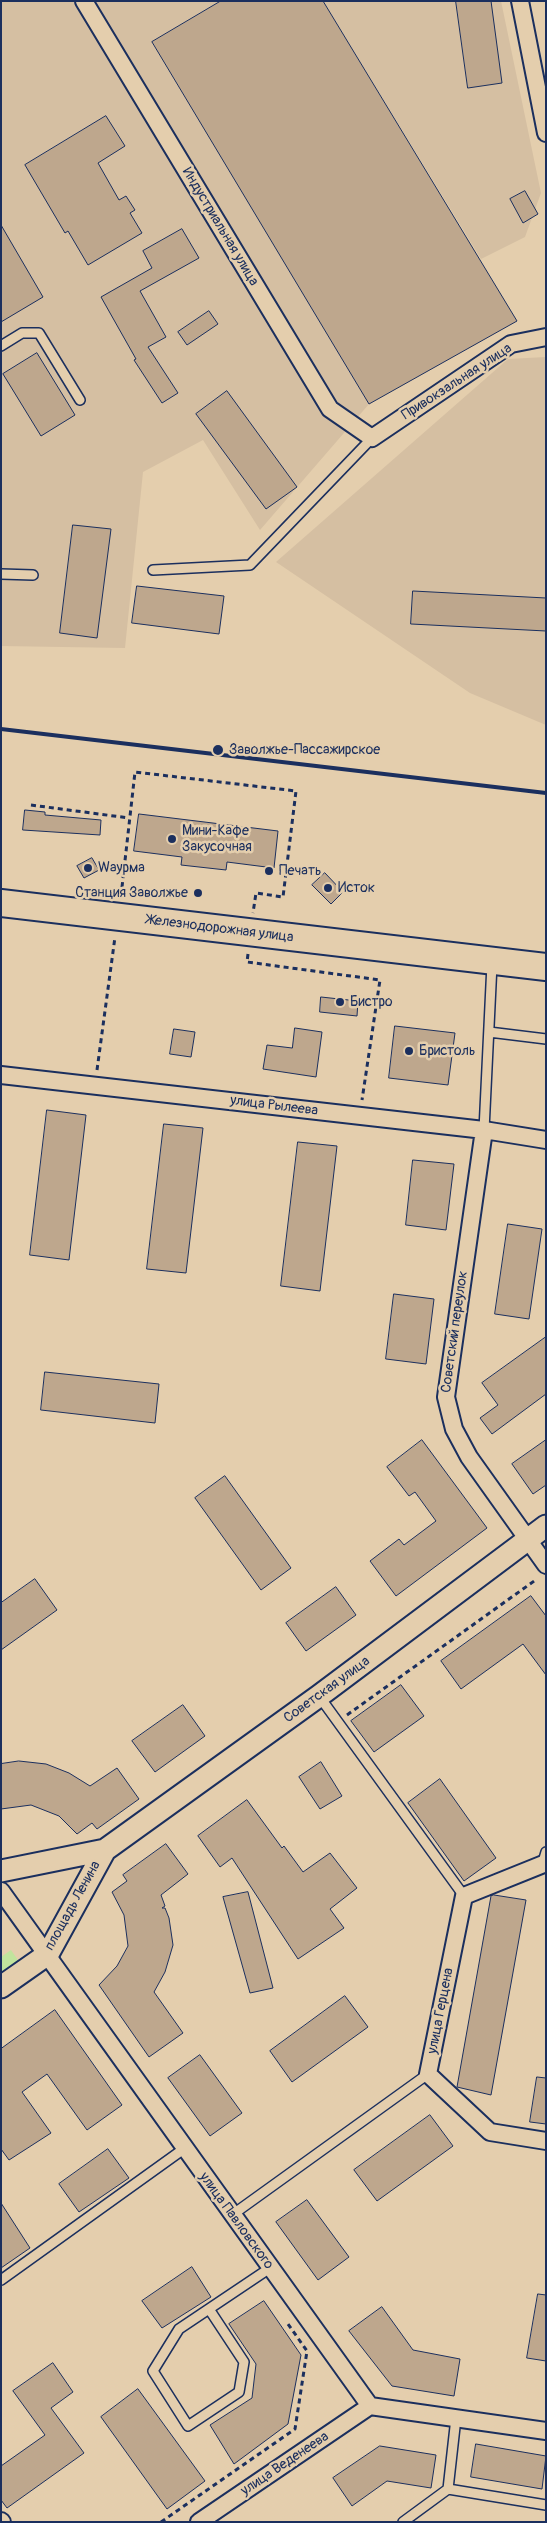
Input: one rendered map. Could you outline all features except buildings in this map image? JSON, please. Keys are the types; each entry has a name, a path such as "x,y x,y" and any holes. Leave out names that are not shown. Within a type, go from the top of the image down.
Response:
{"main road":[{"name":"Железнодорожная улица","path":"1,903 546,967"}],"street":[{"name":"Индустриальная улица","path":"84,1 330,409 372,438"},
{"path":"520,1 546,133"},
{"name":"Привокзальная улица","path":"372,438 511,344 546,338"},
{"name":"улица Рылеева","path":"1,1075 484,1130 546,1140"},
{"name":"Советский переулок","path":"484,1130 446,1397 454,1429 469,1457 527,1540 542,1572"},
{"name":"Советская улица","path":"105,1850 319,1696 546,1526"},
{"name":"площадь Ленина","path":"1,1871 105,1850"},
{"name":"площадь Ленина","path":"1,1987 48,1954 105,1850"},
{"path":"464,1896 545,1859"},
{"name":"улица Павловского","path":"1,1890 370,2406"},
{"name":"улица Герцена","path":"464,1896 428,2074 490,2132 546,2141"},
{"path":"370,2406 546,2430"},
{"name":"улица Веденеева","path":"200,2522 370,2406"}],"lane":[{"path":"1,346 22,333 39,333 80,400"},
{"path":"153,570 250,565 372,438"},
{"path":"1,574 33,575"},
{"path":"484,1130 492,961"},
{"path":"489,1032 546,1040"},
{"path":"319,1696 464,1896"},
{"path":"232,2215 428,2074"},
{"path":"1,2280 184,2148"},
{"path":"209,2309 244,2362 239,2392 188,2426 153,2371 179,2329 270,2268"},
{"path":"448,2490 456,2418"},
{"path":"403,2522 448,2490 546,2505"}],"path":[{"path":"31,805 129,818"},
{"path":"338,1722 542,1572"},
{"path":"161,2522 295,2429 307,2352 284,2319"}],"shaded area":[{"path":"1,1 221,1 152,43 369,404 260,530 203,440 143,472 125,648 1,646"},
{"path":"323,1 501,1 541,193 525,237 481,259"},
{"path":"546,357 546,725 470,693 276,562 508,359"}],"green space":[{"path":"11,1950 20,1963 1,1976 1,1957"}],"railway":[{"path":"1,729 546,793"}],"place":[{"name":"Заволжье-Пассажирское","path":"218,750"},
{"name":"Мини-Кафе Закусочная","path":"172,839"},
{"name":"Wаурма","path":"88,868"},
{"name":"Печать","path":"269,871"},
{"name":"Исток","path":"328,888"},
{"name":"Станция Заволжье","path":"198,893"},
{"name":"Бистро","path":"340,1002"},
{"name":"Бристоль","path":"409,1051"}]}
